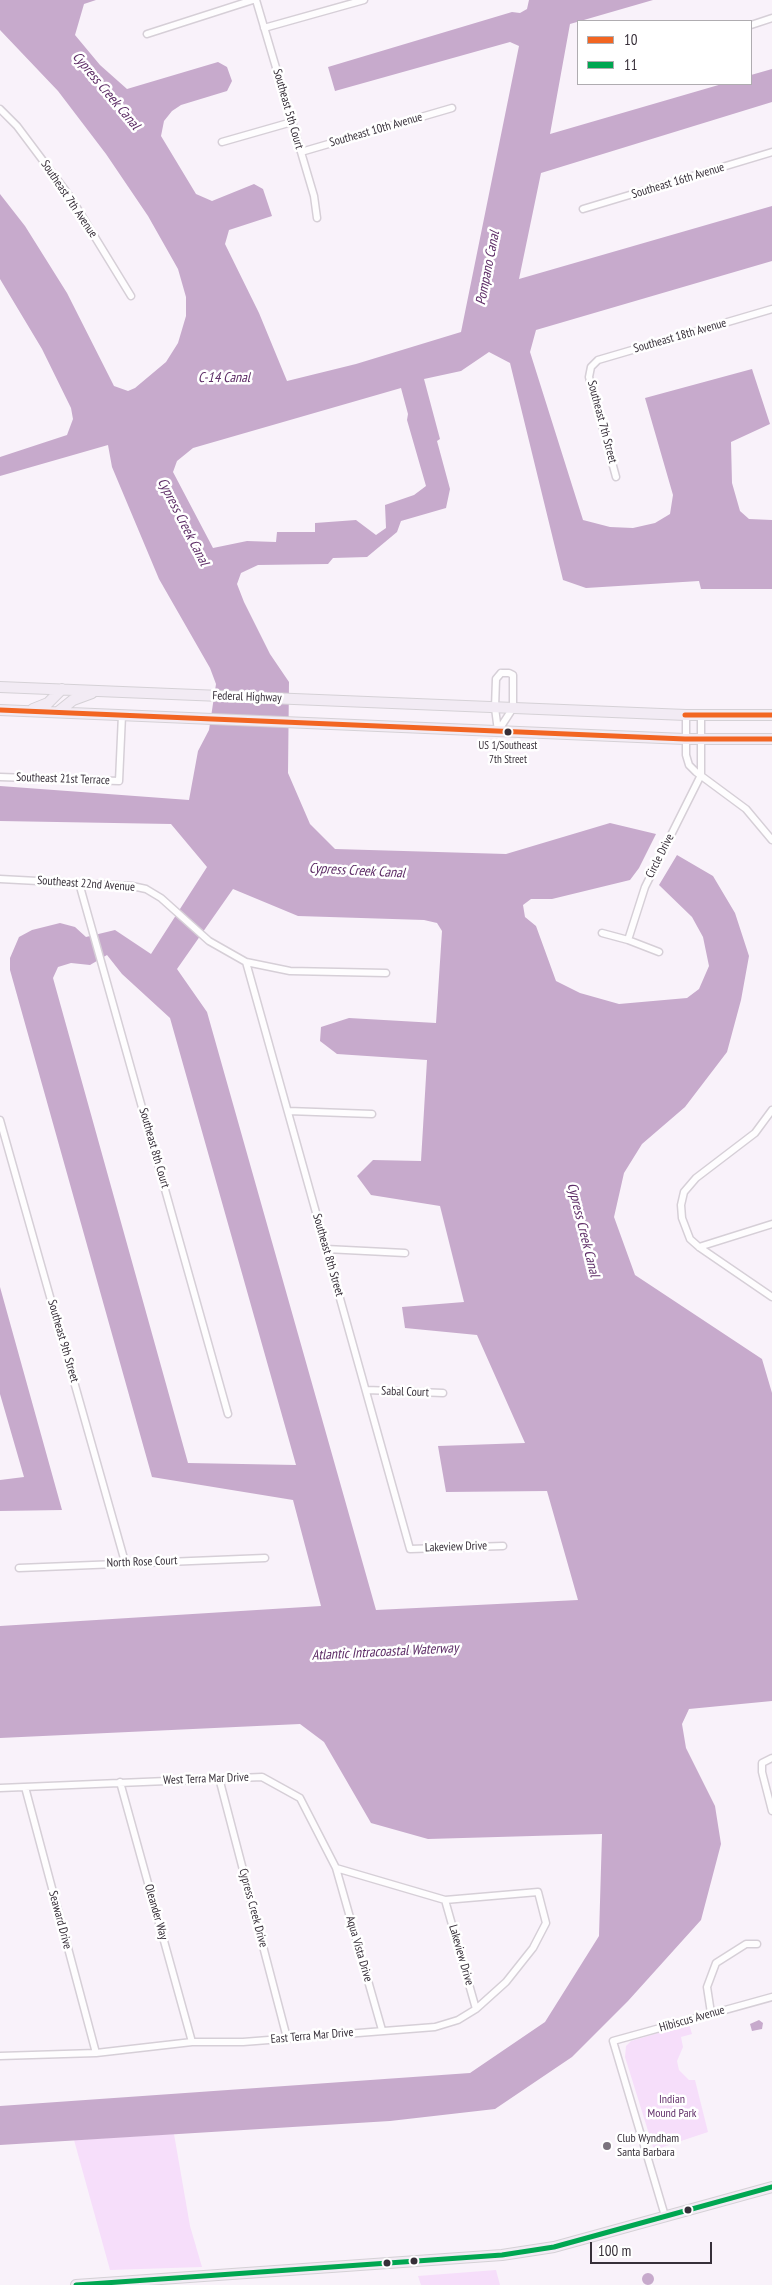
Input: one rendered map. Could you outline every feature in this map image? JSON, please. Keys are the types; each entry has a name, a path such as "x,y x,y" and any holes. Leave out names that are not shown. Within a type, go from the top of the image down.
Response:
{"main road":[{"name":"Federal Highway","path":"0,687 686,715 772,715"},
{"path":"27,711 48,703 62,690"},
{"path":"58,712 73,700 98,691"},
{"name":"Federal Highway","path":"0,710 685,739 772,739"},
{"path":"76,2285 502,2255 554,2247 772,2187"}],"street":[{"name":"Southeast 5th Court","path":"255,0 318,210 317,218"},
{"path":"148,34 255,0"},
{"path":"264,28 364,0"},
{"path":"752,24 772,18"},
{"name":"Southeast 10th Avenue","path":"301,152 452,108"},
{"name":"Southeast 7th Avenue","path":"0,109 17,126 71,198 131,296"},
{"path":"222,142 292,122"},
{"name":"Southeast 16th Avenue","path":"583,209 772,152"},
{"name":"Southeast 18th Avenue","path":"591,367 598,360 772,309"},
{"name":"Southeast 7th Street","path":"591,367 589,377 616,477"},
{"path":"505,672 513,675 513,708 498,731 495,708 496,679 498,674 505,672"},
{"name":"Southeast 21st Terrace","path":"0,777 119,781 122,715"},
{"path":"686,715 685,739 687,760 692,769 746,808 772,840"},
{"path":"701,715 701,775"},
{"name":"Circle Drive","path":"628,940 645,886 701,775"},
{"name":"Southeast 22nd Avenue","path":"0,879 132,886 146,889 173,907 209,941 246,962 290,971 386,973"},
{"name":"Southeast 8th Court","path":"79,883 228,1414"},
{"path":"602,933 628,940 658,952"},
{"name":"Southeast 8th Street","path":"246,962 410,1549"},
{"path":"772,1110 755,1133 696,1178 684,1192 681,1205 682,1218 690,1239 698,1247 772,1297"},
{"path":"288,1111 372,1114"},
{"name":"Southeast 9th Street","path":"0,1120 125,1562"},
{"path":"698,1247 772,1224"},
{"path":"326,1249 405,1253"},
{"name":"Sabal Court","path":"367,1390 443,1393"},
{"name":"Lakeview Drive","path":"410,1549 503,1546"},
{"name":"North Rose Court","path":"19,1568 125,1562 265,1558"},
{"path":"772,1758 762,1763 762,1772 772,1811"},
{"name":"West Terra Mar Drive","path":"0,1788 262,1777 300,1798 336,1868"},
{"name":"Cypress Creek Drive","path":"219,1778 287,2038"},
{"name":"Oleander Way","path":"120,1782 192,2042"},
{"name":"Seaward Drive","path":"24,1787 96,2053"},
{"path":"336,1868 445,1900"},
{"name":"Aqua Vista Drive","path":"336,1868 382,2030"},
{"name":"East Terra Mar Drive","path":"0,2056 96,2053 192,2042 243,2042 435,2027 458,2020 476,2009 506,1982 534,1948 546,1923 538,1892 445,1900"},
{"name":"Lakeview Drive","path":"445,1900 476,2009"},
{"path":"710,2013 707,1987 716,1963 746,1944 757,1944"},
{"name":"Hibiscus Avenue","path":"665,2216 613,2041 772,1996"}],"green space":[{"name":"Indian Mound Park","path":"689,2024 692,2034 681,2037 683,2047 677,2061 679,2070 689,2080 695,2080 708,2132 654,2150 625,2057 626,2046 631,2041"},
{"path":"174,2134 190,2226 202,2267 110,2270 74,2140"},
{"path":"496,2270 500,2285 421,2285 418,2276"}],"water":[{"path":"0,0 96,0 84,4 75,35 100,65 127,89 218,62 227,67 232,81 227,91 181,105 172,111 164,121 161,136 196,194 212,201 254,184 263,189 272,216 229,230 225,244 259,313 287,381 356,364 461,332 519,46 510,42 335,91 328,67 512,12 520,13 527,9 529,0 653,0 584,20 577,20 577,22 570,24 550,134 719,85 752,85 752,75 772,69 772,102 541,173 519,279 772,206 772,261 536,330 530,352 583,520 610,527 633,528 655,523 670,514 673,495 645,398 752,369 770,424 731,442 732,483 740,511 749,519 772,520 772,589 701,589 699,581 586,588 563,580 510,363 489,352 461,371 424,379 440,439 437,441 450,489 446,508 401,521 397,532 367,557 333,558 328,564 258,565 241,573 237,584 270,654 289,682 288,773 310,824 335,849 506,854 610,823 656,834 639,868 630,880 552,899 531,899 523,905 525,917 536,926 556,981 580,993 619,1004 687,998 699,989 709,966 703,937 692,917 659,885 677,855 713,876 735,913 749,956 741,1000 727,1052 685,1107 642,1144 624,1173 614,1217 635,1275 762,1359 772,1393 772,1701 689,1709 682,1724 686,1748 715,1806 721,1844 701,1920 628,2001 572,2057 495,2109 390,2121 0,2145 0,2106 470,2073 545,2022 599,1936 602,1834 428,1839 371,1823 324,1742 300,1724 0,1738 0,1626 321,1606 293,1500 152,1477 10,970 10,958 19,937 32,930 60,923 75,927 86,937 115,930 151,954 207,867 171,824 0,821 0,786 189,800 198,751 209,730 216,684 210,668 159,579 112,467 108,445 0,476 0,457 67,435 73,419 71,408 42,349 0,279 0,194 25,226 67,293 114,386 128,391 135,388 166,362 178,343 186,316 186,297 178,269 148,216 106,154 58,91 0,30","holes":["401,388 408,414 407,420 426,486 414,495 385,505 386,528 376,535 356,520 315,523 315,532 277,532 276,542 247,541 213,548 173,472 177,461 193,448","233,889 298,916 424,920 437,923 442,931 436,1023 349,1018 321,1027 320,1041 337,1054 427,1060 421,1161 373,1160 357,1176 371,1195 440,1206 464,1302 402,1307 405,1328 477,1335 525,1443 438,1446 446,1492 547,1491 578,1600 376,1610 207,1012 177,969","107,955 122,974 170,1018 296,1465 188,1463 53,978 58,967 71,963 90,965"]},
{"path":"0,1287 62,1510 0,1511 0,1480 24,1477 0,1394"},
{"path":"759,2020 763,2023 762,2029 752,2031 750,2024"},
{"path":"646,2273 650,2273 654,2279 650,2285 646,2285 642,2281 642,2277"}],"transit line":[{"name":"10","path":"0,710 685,739 772,739"},
{"name":"10","path":"685,715 772,715"},
{"name":"11","path":"76,2285 502,2255 554,2247 772,2187"}],"place":[{"name":"US 1/Southeast 7th Street","path":"508,732"},
{"name":"Club Wyndham Santa Barbara","path":"607,2146"}],"water label":[{"name":"Cypress Creek Canal","path":"106,91"},
{"name":"Pompano Canal","path":"488,268"},
{"name":"C-14 Canal","path":"224,378"},
{"name":"Cypress Creek Canal","path":"183,522"},
{"name":"Cypress Creek Canal","path":"357,871"},
{"name":"Cypress Creek Canal","path":"583,1230"},
{"name":"Atlantic Intracoastal Waterway","path":"385,1652"}]}
